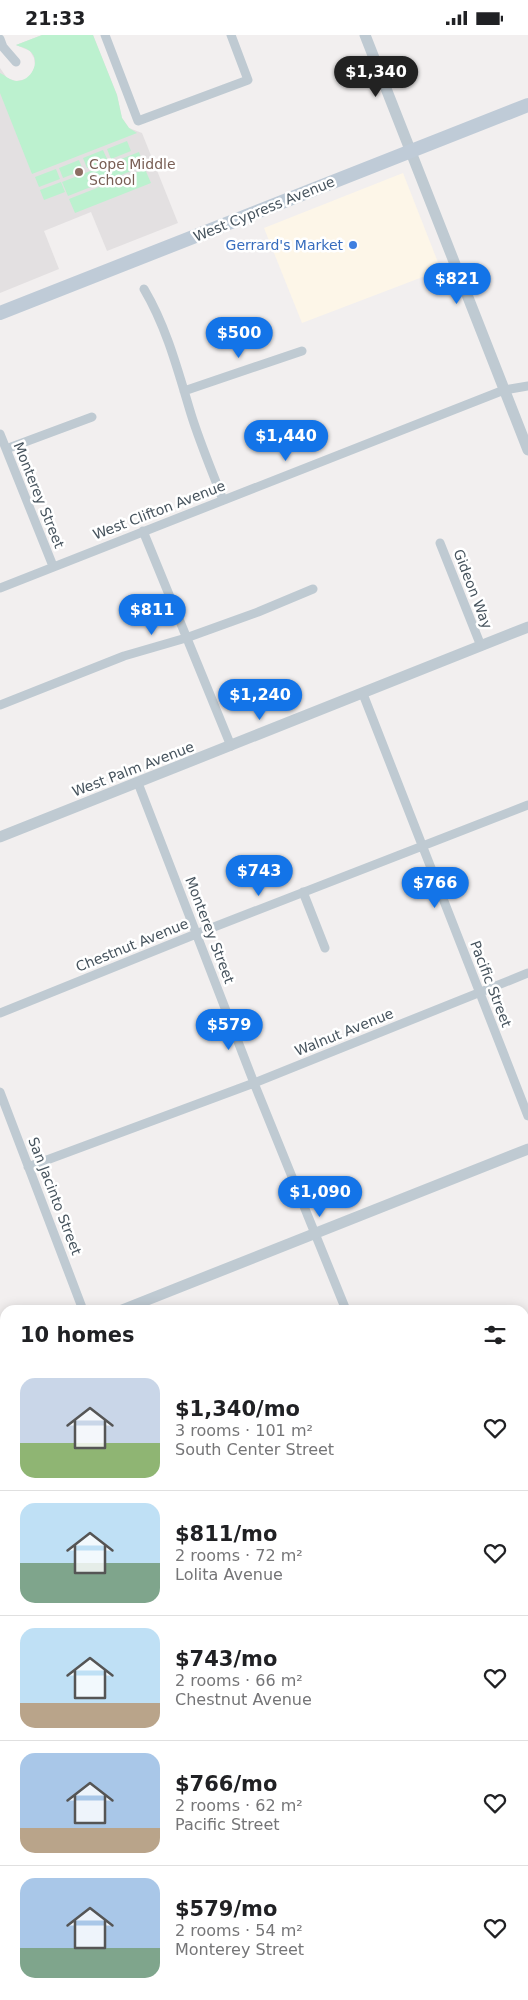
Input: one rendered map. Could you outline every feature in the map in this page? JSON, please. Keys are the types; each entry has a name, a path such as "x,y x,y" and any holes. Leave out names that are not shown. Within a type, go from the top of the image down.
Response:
{"main road":[{"name":"West Cypress Avenue","path":"0,313 528,105"}],"street":[{"path":"104,35 138,121 248,80 231,35"},
{"path":"365,35 528,450"},
{"path":"0,39 3,47 16,62"},
{"path":"144,289 166,333 184,391 223,499"},
{"path":"184,391 302,351"},
{"name":"West Clifton Avenue","path":"0,587 504,389 528,386"},
{"path":"6,449 92,417"},
{"name":"Monterey Street","path":"0,434 53,567"},
{"path":"143,531 230,747"},
{"name":"Gideon Way","path":"440,543 481,646"},
{"path":"0,705 124,657 186,638 258,612 313,589"},
{"name":"West Palm Avenue","path":"0,837 528,627"},
{"name":"Pacific Street","path":"363,694 528,1116"},
{"name":"Monterey Street","path":"138,783 254,1083 344,1305"},
{"name":"Chestnut Avenue","path":"0,1013 196,934 528,805"},
{"path":"303,892 325,948"},
{"name":"Walnut Avenue","path":"28,1167 254,1083 528,973"},
{"name":"San Jacinto Street","path":"0,1091 81,1305"},
{"path":"135,1305 528,1149"}],"shaded area":[{"name":"Cope Middle School","path":"42,35 93,35 117,95 122,118 129,128 142,133 178,223 107,251 91,212 44,231 59,269 0,293 0,68 7,78 16,81 27,79 35,66 34,58 30,51 16,45"},
{"path":"403,173 441,270 302,323 264,228"}],"green space":[{"path":"42,35 93,35 117,95 122,118 129,128 137,133 32,174 0,93 0,73 14,81 26,78 35,66 34,56 28,49 16,45"},
{"path":"127,141 131,151 111,159 107,149"},
{"path":"103,150 108,161 87,168 83,158"},
{"path":"139,152 144,166 68,196 62,182"},
{"path":"79,160 83,170 63,178 59,168"},
{"path":"56,169 60,179 39,187 35,177"},
{"path":"145,169 151,183 75,213 69,199"},
{"path":"61,182 65,192 44,200 40,190"}],"place":[{"name":"Cope Middle School","path":"79,172"},
{"name":"Gerrard's Market","path":"353,245"}]}
